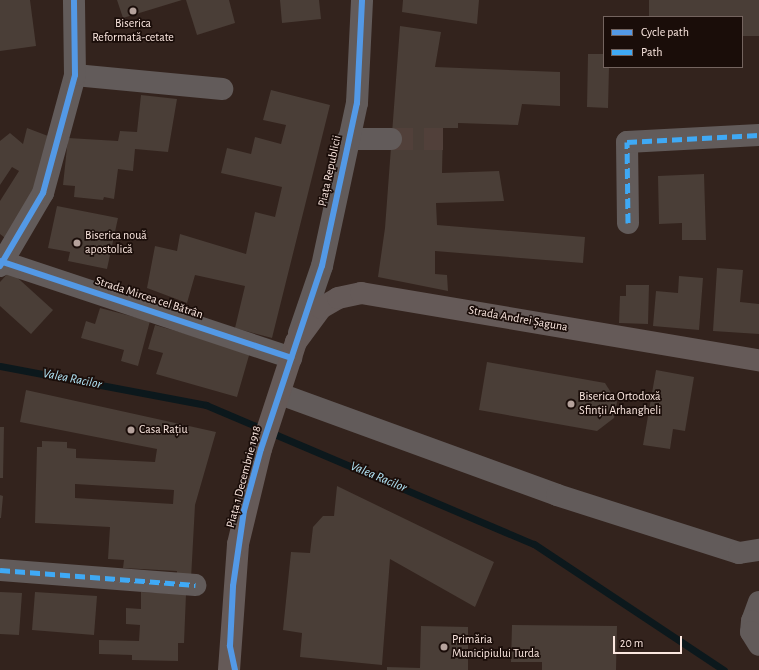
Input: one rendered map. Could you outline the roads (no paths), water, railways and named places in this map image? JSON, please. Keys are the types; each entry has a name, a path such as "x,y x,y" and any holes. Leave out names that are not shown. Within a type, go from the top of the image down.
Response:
{"main road":[{"name":"Strada Andrei Șaguna","path":"294,350 321,308 338,298 361,293 759,360"},
{"name":"Piața 1 Decembrie 1918","path":"229,670 238,544 261,449 294,350"},
{"name":"Piața 1 Decembrie 1918","path":"230,646 235,670"}],"street":[{"path":"1,263 43,193 75,75 74,0"},
{"name":"Piața Republicii","path":"294,350 322,266 348,139 357,103 362,0"},
{"path":"75,75 222,89"},
{"path":"628,222 628,142 759,135"},
{"path":"348,139 391,139"},
{"name":"Strada Mircea cel Bătrân","path":"1,263 294,350"},
{"path":"280,394 557,495 739,552 759,550"},
{"path":"0,570 195,585"},
{"path":"759,602 752,621 751,632 759,645"}],"waterway":[{"name":"Valea Racilor","path":"0,366 206,405 534,544 724,670"}],"tunnel":[{"path":"391,139 443,139"}],"place":[{"name":"Biserica Reformată-cetate","path":"133,11"},
{"name":"Biserica nouă apostolică","path":"77,243"},
{"name":"Biserica Ortodoxă Sfinții Arhangheli","path":"571,404"},
{"name":"Casa Rațiu","path":"131,430"},
{"name":"Primăria Municipiului Turda","path":"444,647"}]}
